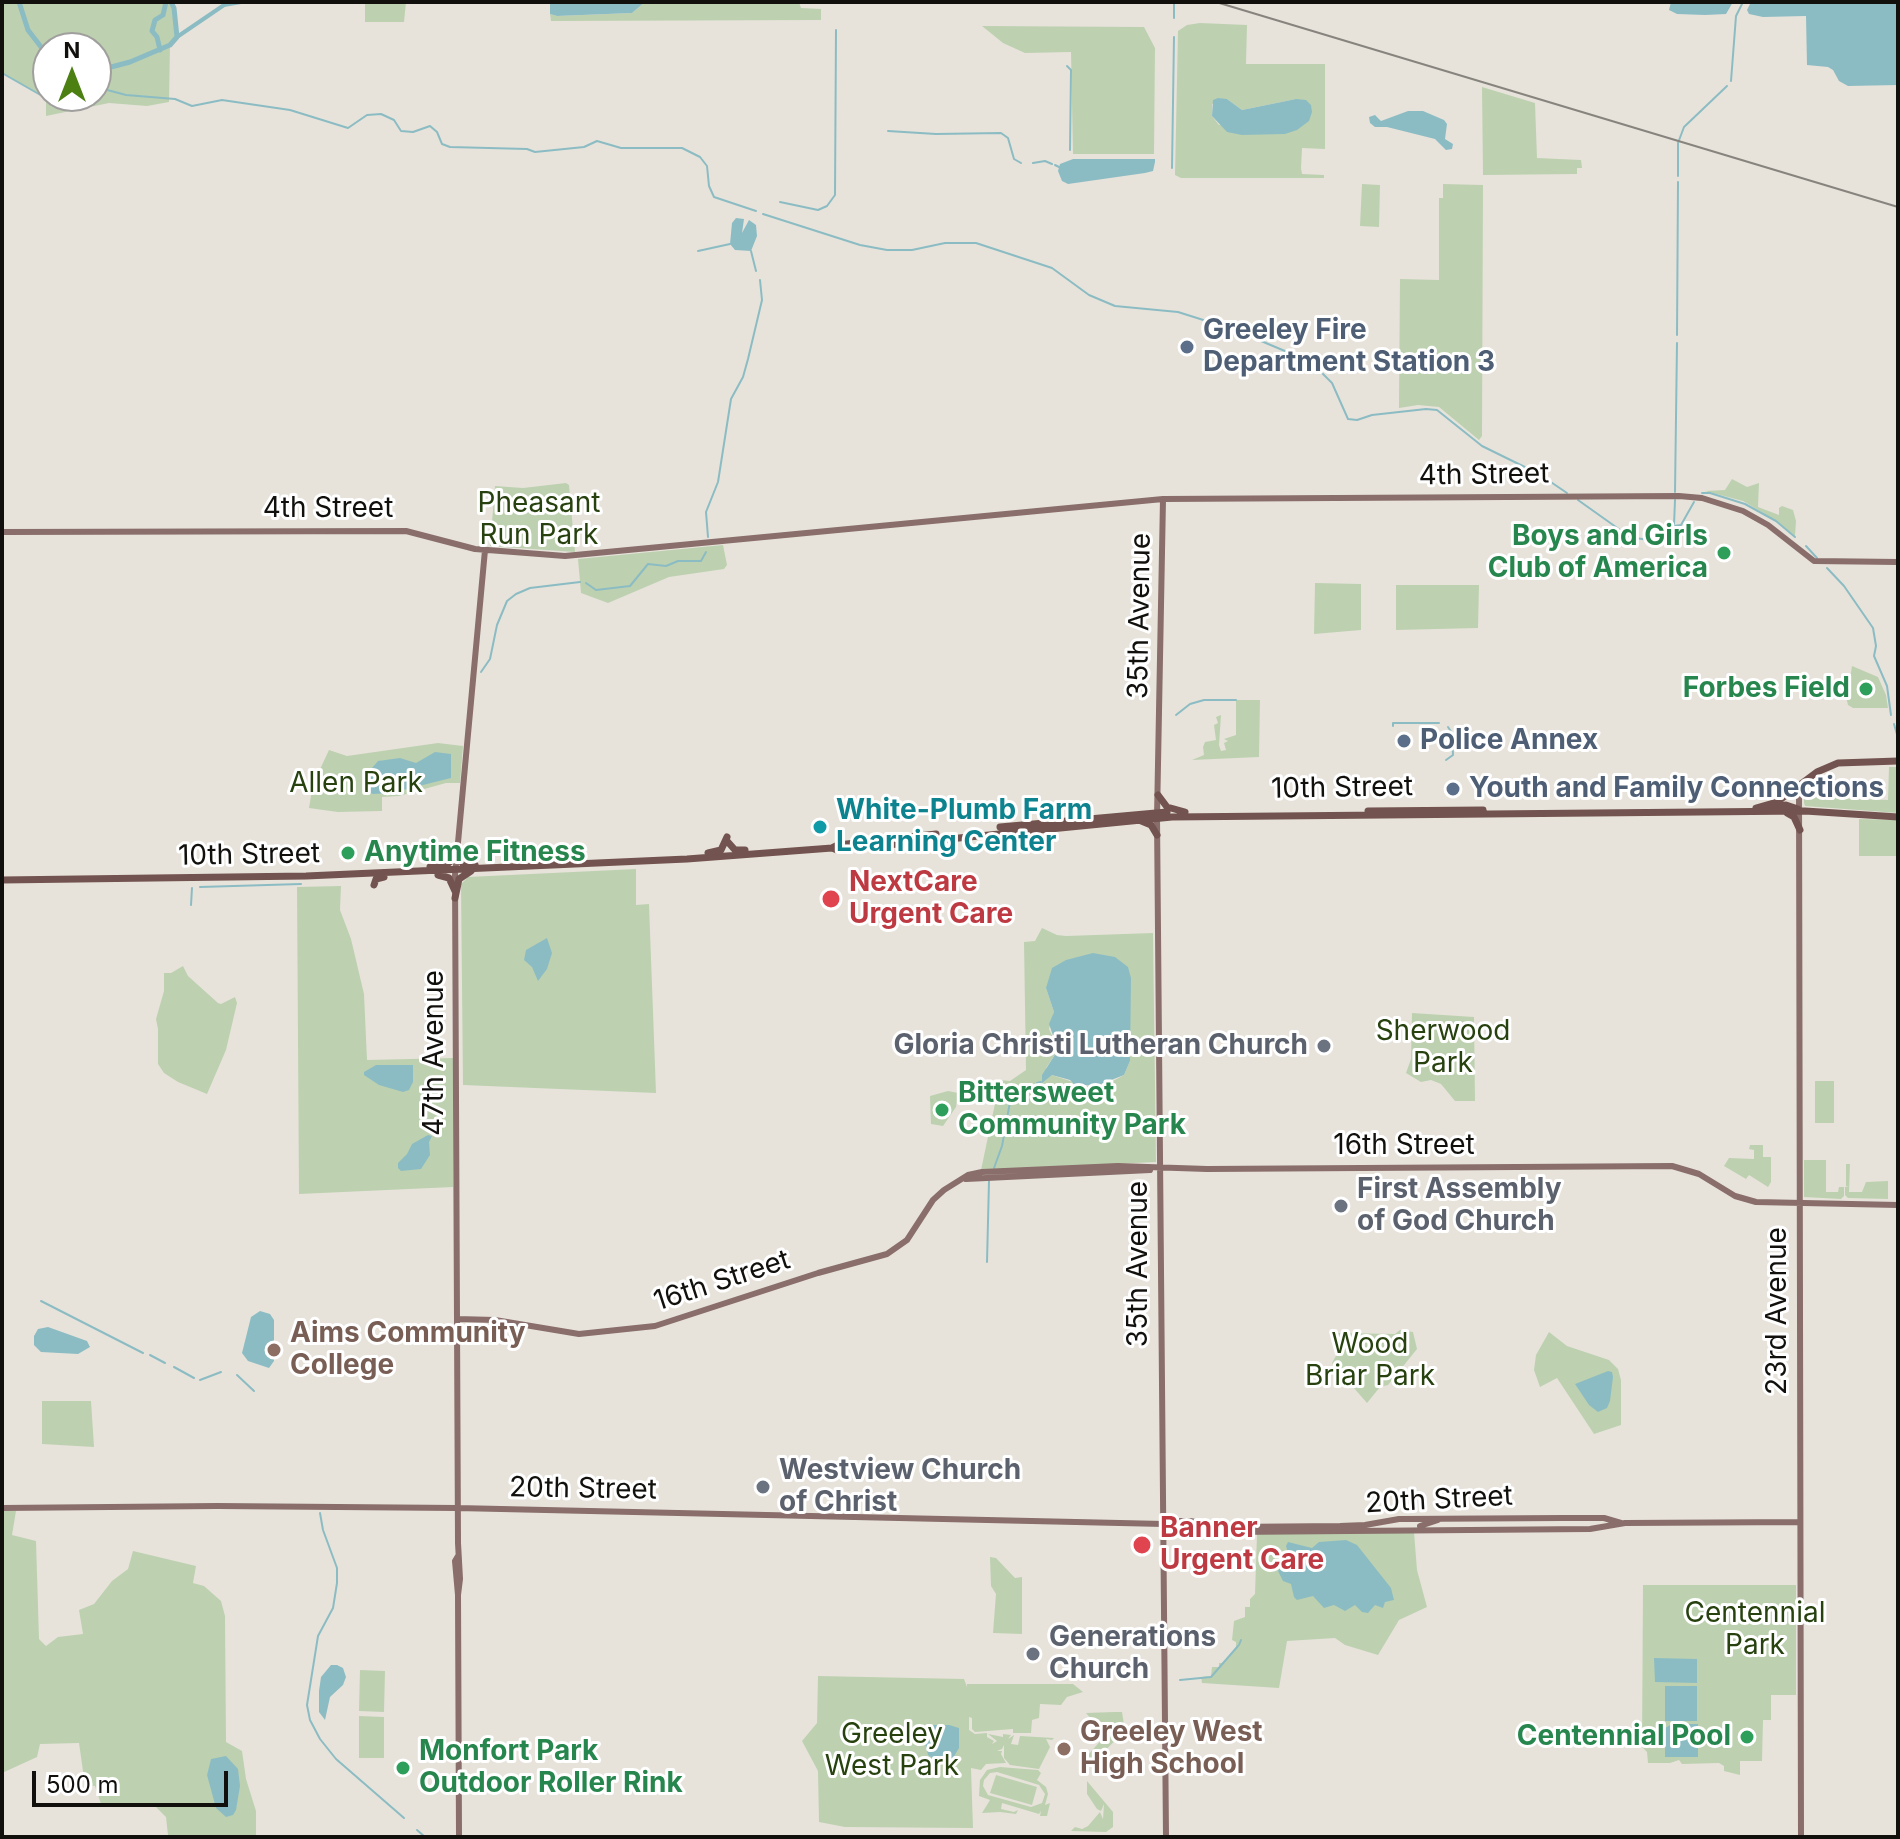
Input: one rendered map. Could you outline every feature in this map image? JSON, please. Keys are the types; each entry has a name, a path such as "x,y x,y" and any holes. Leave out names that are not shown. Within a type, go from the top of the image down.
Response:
{"main road":[{"name":"4th Street","path":"2,532 406,531 485,550 565,556 1163,499 1694,497 1743,511 1768,525 1817,562 1898,562"},
{"name":"35th Avenue","path":"1163,499 1157,835 1166,1837"},
{"name":"47th Avenue","path":"459,1837 458,1595 455,1561 458,1556 455,870 485,550"},
{"name":"10th Street","path":"832,848 837,850 1157,815 1214,816 1256,811 1708,813 1767,810 1817,772 1843,762 1898,761"},
{"name":"23rd Avenue","path":"1799,786 1801,1837"},
{"path":"1158,795 1167,807 1185,812"},
{"path":"1767,810 1786,805 1800,811 1898,817"},
{"path":"1708,813 1718,808"},
{"path":"1767,810 1791,814 1800,830"},
{"name":"10th Street","path":"2,880 186,879 420,872 687,859 832,848 911,836 1185,812 1310,816 1355,811 1767,810"},
{"path":"1133,819 1148,822 1157,835"},
{"path":"687,859 696,854 720,852 727,839 735,850 755,849 766,853"},
{"path":"374,885 378,878 393,877 419,867 446,865 457,855 463,864 499,864 508,868"},
{"path":"455,895 459,879 474,870"},
{"path":"420,872 430,876 447,876 455,895"},
{"name":"16th Street","path":"457,1319 495,1320 579,1334 655,1326 887,1254 907,1240 933,1200 951,1185 966,1179 1118,1173 1161,1168 1672,1166 1699,1174 1743,1199 1767,1204 1898,1205"},
{"name":"20th Street","path":"2,1508 457,1508 1164,1524 1230,1532 1590,1529 1621,1523 1800,1522"},
{"path":"1393,1529 1449,1518"},
{"name":"20th Street","path":"1164,1524 1190,1521 1229,1527 1340,1526 1399,1519 1449,1518 1599,1518 1621,1523"}],"green space":[{"path":"2,2 171,2 177,37 170,45 169,102 147,106 112,103 112,32 32,32 32,90 2,73"},
{"path":"365,2 406,2 404,22 365,22"},
{"path":"645,2 799,2 801,8 821,9 821,20 551,21 550,14 632,13"},
{"path":"1187,25 1247,25 1246,64 1325,64 1325,149 1302,148 1301,168 1302,174 1324,175 1324,178 1181,178 1175,175 1178,31","holes":["1227,99 1242,110 1296,99 1219,125 1212,116 1212,104"]},
{"path":"982,26 1144,27 1155,48 1154,154 1073,154 1071,52 1025,53 1003,43"},
{"path":"1482,87 1535,103 1537,158 1581,160 1582,168 1577,168 1577,174 1483,175"},
{"path":"1362,184 1380,185 1379,227 1360,226"},
{"path":"1443,184 1483,185 1482,436 1479,440 1439,407 1418,405 1399,408 1400,279 1439,280 1439,198 1443,198"},
{"path":"1732,479 1747,487 1759,483 1758,507 1779,515 1782,506 1793,510 1795,536 1743,501 1705,491 1725,490"},
{"name":"Pheasant Run Park","path":"569,485 575,552 490,546 495,486 523,488"},
{"path":"723,545 727,565 724,569 669,577 608,603 581,593 578,559"},
{"path":"1315,583 1361,584 1361,630 1314,634"},
{"path":"1396,585 1479,585 1478,628 1396,630"},
{"name":"Forbes Field","path":"1852,666 1878,677 1888,708 1853,708 1848,705 1845,693 1848,692"},
{"path":"1236,700 1260,700 1259,757 1192,760 1204,755 1205,742 1216,740 1214,725 1218,723 1216,717 1221,715 1219,745 1221,751 1226,750 1224,743 1228,741 1224,739 1236,735"},
{"name":"Allen Park","path":"438,743 463,746 460,783 446,783 399,796 382,797 382,811 338,812 309,808 313,784 329,750 347,756"},
{"path":"1889,767 1898,767 1898,813 1805,806 1804,797 1888,800"},
{"path":"1859,819 1898,820 1898,856 1859,856"},
{"path":"636,869 636,905 649,904 656,1093 463,1085 461,884 468,877"},
{"path":"341,886 340,910 351,939 364,994 367,1060 453,1058 453,1187 299,1194 297,887"},
{"path":"1042,928 1066,936 1153,933 1156,1162 981,1170 1000,1080 1010,1081 1026,1070 1024,942 1035,941","holes":["1046,988 1130,1061 1124,1075 1113,1081 1085,1086 1048,1076 1046,1068 1056,1053 1056,1044 1049,1029 1054,1012"]},
{"path":"183,966 188,976 218,1003 235,997 237,1003 226,1050 207,1094 178,1082 164,1073 158,1064 156,1019 164,991 164,973 171,973"},
{"name":"Sherwood Park","path":"1412,1013 1474,1017 1475,1101 1455,1101 1441,1084 1431,1080 1421,1082 1406,1073 1411,1059"},
{"path":"1815,1081 1834,1081 1834,1123 1815,1123"},
{"name":"Bittersweet Community Park","path":"948,1091 958,1093 956,1107 943,1126 931,1124 930,1096"},
{"path":"1750,1145 1763,1145 1763,1157 1771,1157 1771,1182 1768,1187 1749,1175 1746,1179 1724,1166 1729,1158 1754,1159 1754,1150 1749,1149"},
{"path":"1804,1160 1826,1160 1826,1192 1838,1192 1839,1187 1844,1187 1844,1196 1841,1199 1804,1197"},
{"path":"1846,1164 1850,1164 1849,1192 1862,1192 1866,1182 1888,1181 1888,1199 1848,1198 1845,1195 1845,1187 1849,1186 1846,1186"},
{"name":"Wood Briar Park","path":"1400,1330 1413,1332 1417,1349 1388,1385 1380,1387 1367,1403 1332,1363 1337,1354 1338,1333 1395,1334"},
{"path":"1549,1332 1567,1346 1609,1360 1618,1369 1621,1380 1621,1425 1594,1434 1557,1378 1540,1387 1534,1370 1536,1355"},
{"path":"42,1401 91,1401 94,1447 42,1444"},
{"path":"2,1511 16,1511 12,1535 36,1541 39,1639 46,1646 58,1637 83,1634 79,1610 94,1604 112,1581 128,1569 133,1551 196,1566 193,1583 204,1586 221,1601 225,1616 226,1742 242,1751 246,1779 256,1811 256,1837 168,1835 166,1817 155,1806 101,1804 95,1786 85,1785 79,1743 40,1744 37,1757 2,1773"},
{"path":"1414,1532 1417,1570 1427,1607 1399,1620 1378,1655 1345,1645 1335,1638 1287,1641 1279,1688 1202,1683 1201,1677 1211,1676 1212,1667 1224,1663 1236,1647 1236,1642 1232,1640 1234,1621 1245,1617 1245,1607 1250,1607 1250,1599 1255,1594 1257,1534"},
{"path":"990,1557 996,1558 1015,1578 1022,1577 1022,1634 993,1633 996,1594 991,1586"},
{"name":"Centennial Park","path":"1643,1585 1796,1585 1796,1695 1771,1695 1771,1720 1763,1720 1762,1761 1740,1761 1740,1775 1724,1771 1724,1766 1719,1763 1682,1764 1679,1760 1648,1763 1647,1752 1642,1747"},
{"path":"360,1670 385,1671 384,1712 359,1711"},
{"name":"Greeley West Park","path":"818,1676 964,1679 967,1687 967,1684 1073,1684 1083,1692 1067,1697 1061,1705 1040,1704 1039,1718 1032,1720 1031,1733 1013,1733 1013,1729 975,1732 972,1718 969,1717 969,1730 975,1734 987,1733 987,1737 994,1741 992,1744 997,1741 988,1734 1011,1735 1008,1739 1014,1735 1011,1744 1018,1745 1020,1736 1054,1738 1046,1739 1050,1747 1039,1769 1010,1765 1004,1758 1004,1745 997,1751 1002,1751 1001,1754 1006,1763 986,1764 981,1770 971,1768 973,1828 845,1827 819,1822 818,1771 802,1741 817,1723"},
{"path":"1122,1712 1125,1731 1087,1768 1088,1755 1103,1738 1100,1733 1104,1727 1101,1730 1086,1713"},
{"path":"359,1716 384,1717 384,1758 359,1758"},
{"path":"1000,1767 1038,1770 1041,1773 1037,1780 1046,1787 1048,1794 1045,1805 1050,1803 1047,1816 1040,1816 1041,1811 1039,1814 1002,1803 1001,1809 1018,1810 1016,1814 982,1813 990,1800 979,1796 980,1780 987,1770","holes":["997,1772 1039,1785 1045,1794 1042,1803 1031,1807 988,1795 983,1786 990,1773"]},
{"path":"996,1775 1037,1787 1032,1805 990,1793"},
{"path":"1087,1781 1113,1812 1113,1827 1106,1832 1071,1831 1075,1827 1082,1829 1088,1826 1100,1812 1103,1819 1104,1804 1101,1811 1097,1809 1087,1794"}],"water":[{"path":"550,2 645,2 632,13 557,16 550,14"},
{"path":"1671,2 1733,2 1726,14 1705,15 1677,14 1669,10"},
{"path":"1751,2 1898,2 1898,85 1848,86 1839,81 1828,67 1807,65 1806,16 1763,17 1749,14 1747,10"},
{"path":"1227,99 1242,110 1296,99 1306,100 1312,112 1309,121 1285,134 1242,135 1227,132 1212,116 1213,100"},
{"path":"1408,111 1423,111 1444,120 1447,124 1445,139 1453,144 1452,149 1446,150 1435,139 1375,127 1370,123 1369,117 1375,115 1381,121"},
{"path":"1073,159 1155,159 1155,162 1153,171 1068,184 1062,181 1058,171 1060,164"},
{"path":"736,218 744,219 742,233 749,220 756,225 757,236 751,251 735,250 730,244 732,223"},
{"path":"435,752 451,754 451,778 391,793 365,791 366,775 378,761 400,758 416,763"},
{"path":"547,938 552,953 547,969 538,981 532,967 524,960 526,950"},
{"path":"1093,953 1115,957 1128,967 1131,978 1130,1061 1124,1075 1096,1086 1074,1084 1052,1075 1042,1083 1042,1075 1056,1053 1049,1024 1054,1012 1046,988 1052,968 1066,960"},
{"path":"376,1065 413,1065 413,1082 409,1090 403,1092 379,1085 364,1075"},
{"path":"428,1135 432,1136 430,1155 421,1169 401,1171 398,1163 412,1144"},
{"path":"260,1311 270,1314 274,1320 274,1361 269,1368 248,1361 242,1353 251,1317"},
{"path":"48,1327 87,1341 90,1347 78,1354 41,1352 34,1345 34,1336 38,1329"},
{"path":"1612,1372 1613,1377 1610,1401 1607,1408 1598,1412 1589,1405 1575,1384"},
{"path":"1346,1540 1357,1545 1391,1588 1394,1600 1385,1602 1383,1608 1375,1605 1368,1613 1355,1605 1345,1611 1334,1605 1324,1608 1313,1596 1297,1600 1291,1584 1283,1581 1278,1571 1289,1556 1288,1542 1312,1548 1319,1542"},
{"path":"1654,1658 1697,1659 1697,1683 1655,1682"},
{"path":"331,1665 343,1668 346,1677 343,1685 330,1697 325,1720 319,1712 319,1691 321,1677"},
{"path":"1665,1686 1697,1686 1697,1721 1665,1721"},
{"path":"1672,1724 1698,1724 1698,1757 1665,1757 1665,1728"},
{"path":"931,1725 959,1728 959,1748 950,1763 939,1763 928,1755 922,1731"},
{"path":"226,1756 238,1769 240,1786 236,1810 226,1817 216,1808 207,1775 211,1759"}],"waterway":[{"path":"19,2 32,35"},
{"path":"160,50 152,31 155,20 163,15 166,2"},
{"path":"112,67 170,45 177,37 171,2"},
{"path":"177,37 224,5 241,2"},
{"path":"1174,2 1174,18"},
{"path":"1731,81 1736,16 1743,2"},
{"path":"780,202 818,210 827,206 835,195 836,30"},
{"path":"1172,168 1174,37"},
{"path":"1067,66 1071,70 1070,150"},
{"path":"2,73 32,90"},
{"path":"1678,176 1678,143 1684,127 1727,86"},
{"path":"112,91 175,99 192,106 222,100 290,110 348,128 367,115 381,114 394,120 401,131 413,132 430,126 437,132 442,144 450,147 527,149 535,152 584,147 597,141 621,148 682,148 700,157 707,166 709,186 714,197 756,211"},
{"path":"888,131 1001,133 1008,138 1014,159 1021,163"},
{"path":"1033,163 1045,161 1052,164"},
{"path":"1055,165 1059,167"},
{"path":"1677,335 1678,182"},
{"path":"763,214 860,245 887,250 912,250 945,243 976,243 1052,268 1089,295 1115,306 1178,312 1235,330 1311,362 1332,383 1348,419 1437,410 1482,446 1539,474 1567,493"},
{"path":"698,251 730,244"},
{"path":"751,251 756,271"},
{"path":"708,537 706,512 718,482 731,399 743,377 762,300 760,280"},
{"path":"1675,492 1677,343"},
{"path":"1702,493 1745,504 1776,521 1795,537"},
{"path":"1578,500 1630,537 1648,540 1665,538 1674,526 1681,525 1694,502"},
{"path":"1674,525 1675,500"},
{"path":"1806,546 1817,558"},
{"path":"586,583 596,590 630,586 648,564 666,566 678,561 701,561 706,552"},
{"path":"1827,568 1844,586 1873,628 1874,656 1887,686 1891,715"},
{"path":"481,672 490,659 497,625 507,601 530,588 580,582"},
{"path":"1176,715 1190,704 1204,700 1236,700"},
{"path":"1393,726 1393,723 1439,723"},
{"path":"1894,724 1898,738"},
{"path":"1446,760 1453,755 1452,733 1448,727"},
{"path":"200,887 301,884"},
{"path":"191,905 192,888"},
{"path":"1037,1083 1041,1082"},
{"path":"994,1168 1002,1146 1012,1096 1021,1091"},
{"path":"987,1262 989,1181"},
{"path":"41,1301 143,1353"},
{"path":"150,1355 165,1363"},
{"path":"174,1367 194,1378"},
{"path":"200,1380 221,1372"},
{"path":"237,1375 254,1391"},
{"path":"320,1513 337,1568 337,1583 333,1608 318,1636 307,1705 310,1720 336,1759 404,1818"},
{"path":"1239,1645 1241,1640"},
{"path":"1180,1680 1211,1677 1238,1646"},
{"path":"417,1830 425,1837"}],"railway":[{"path":"1216,2 1898,207"}],"place":[{"name":"Greeley Fire Department Station 3","path":"1187,347"},
{"name":"Boys and Girls Club of America","path":"1724,553"},
{"name":"Forbes Field","path":"1866,689"},
{"name":"Police Annex","path":"1404,741"},
{"name":"Youth and Family Connections","path":"1453,789"},
{"name":"White-Plumb Farm Learning Center","path":"820,827"},
{"name":"Anytime Fitness","path":"348,853"},
{"name":"NextCare Urgent Care","path":"831,899"},
{"name":"Gloria Christi Lutheran Church","path":"1324,1046"},
{"name":"Bittersweet Community Park","path":"942,1110"},
{"name":"First Assembly of God Church","path":"1341,1206"},
{"name":"Aims Community College","path":"274,1350"},
{"name":"Westview Church of Christ","path":"763,1487"},
{"name":"Banner Urgent Care","path":"1142,1545"},
{"name":"Generations Church","path":"1033,1654"},
{"name":"Centennial Pool","path":"1747,1737"},
{"name":"Greeley West High School","path":"1064,1749"},
{"name":"Monfort Park Outdoor Roller Rink","path":"403,1768"}]}
